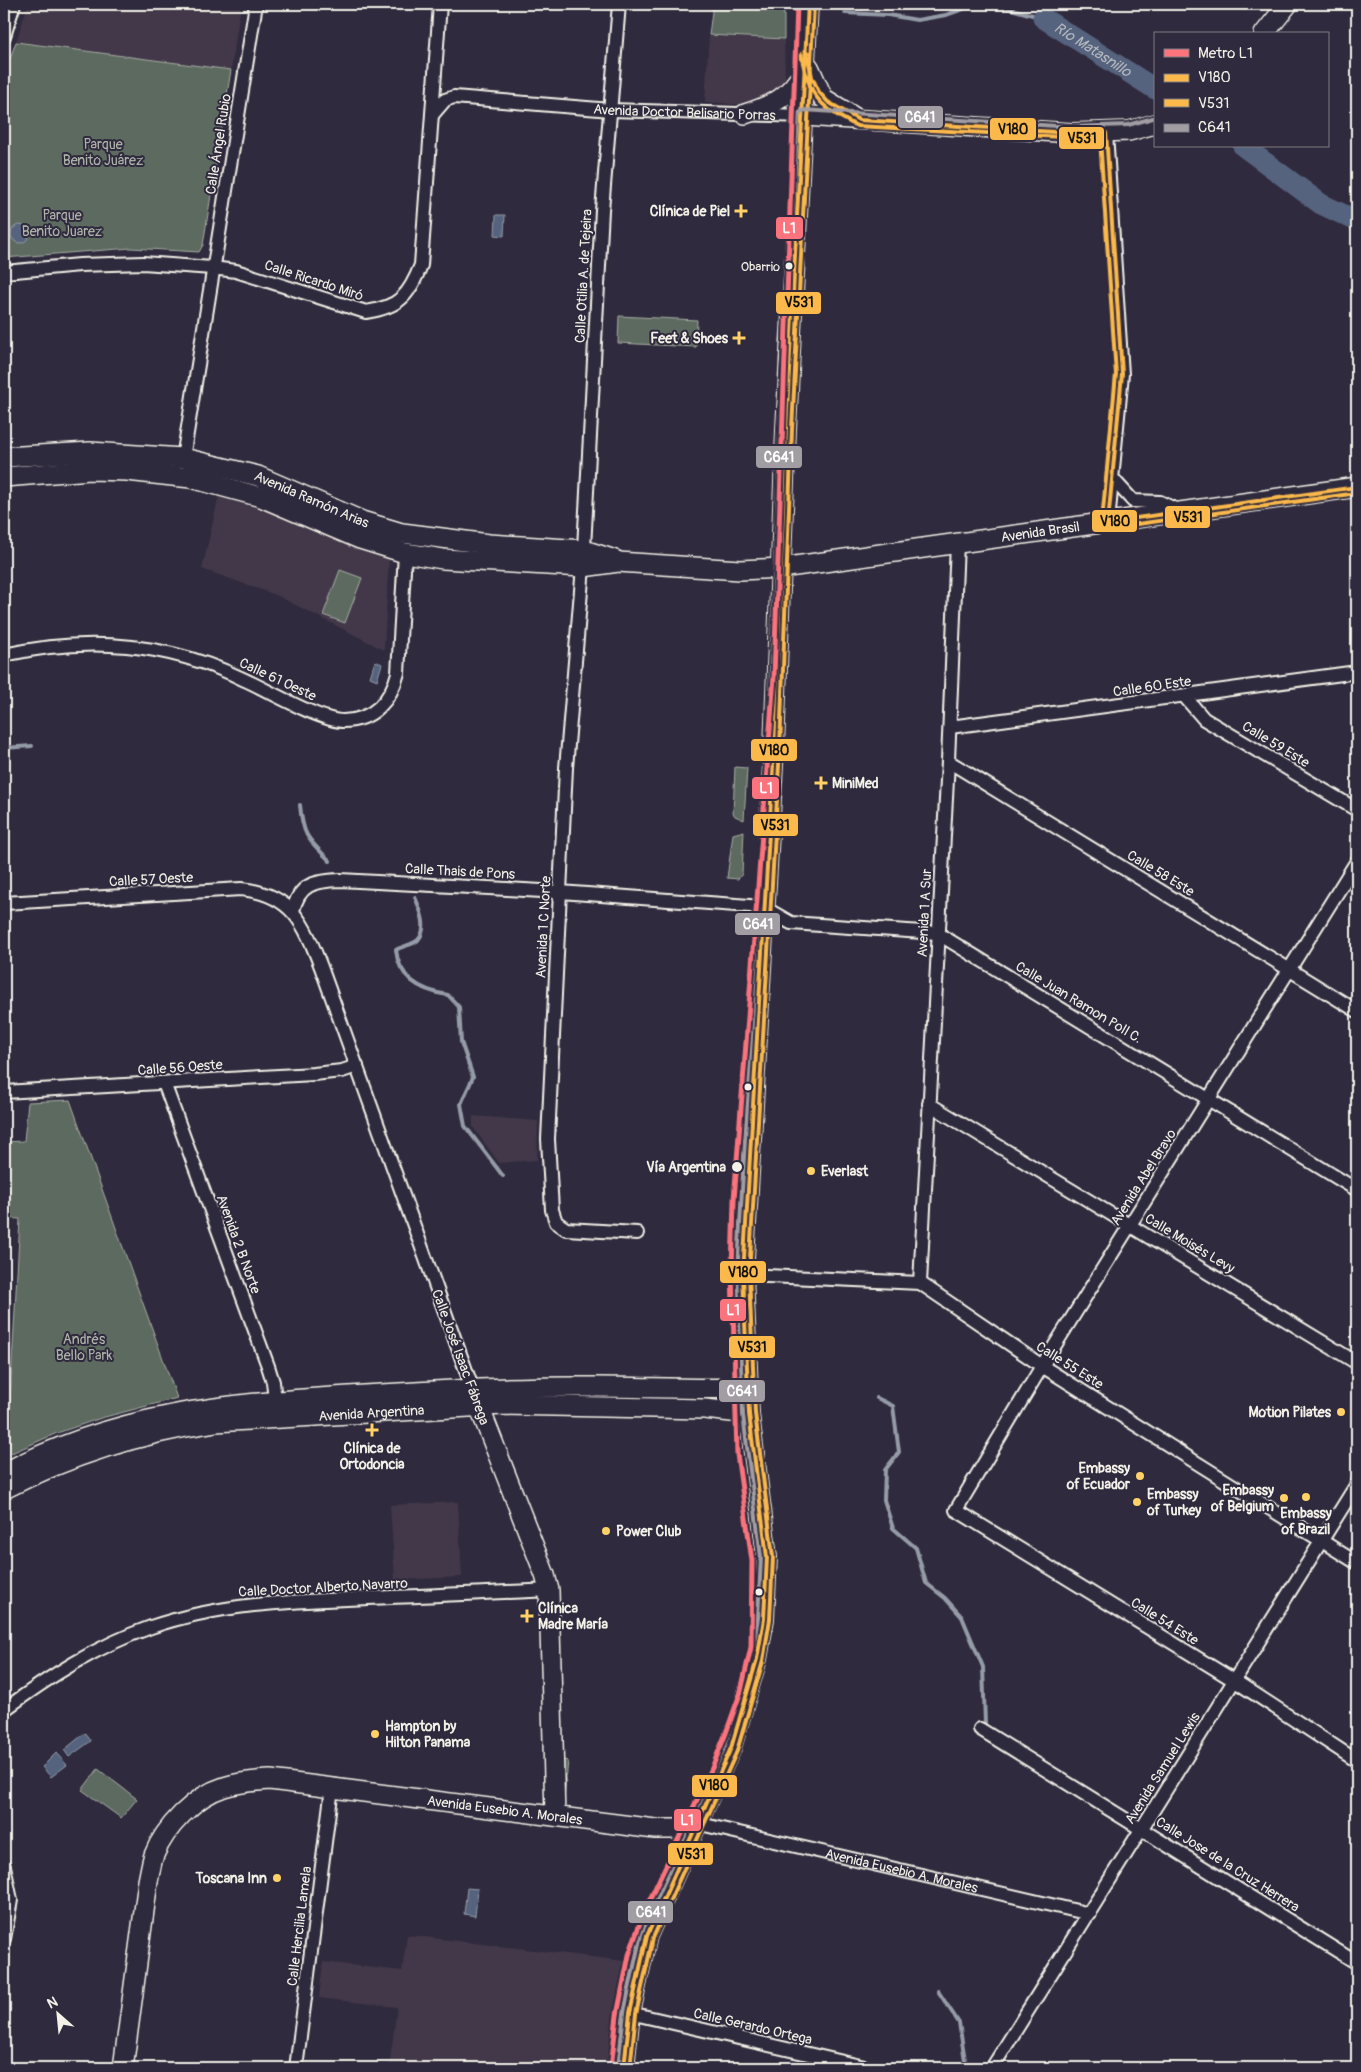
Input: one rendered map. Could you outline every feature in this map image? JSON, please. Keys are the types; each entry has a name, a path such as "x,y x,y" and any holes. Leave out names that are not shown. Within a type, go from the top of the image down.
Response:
{"main road":[{"path":"624,2068 630,2013 647,1936 696,1823 732,1748 757,1658 764,1619 767,1558 749,1414 743,1275 763,907 774,748 786,429 804,116 808,4"},
{"path":"1266,32 1288,4"},
{"path":"745,114 773,104 781,99 794,88 806,64"},
{"path":"806,64 823,98 859,120"},
{"name":"Avenida Doctor Belisario Porras","path":"804,116 1072,133 1129,131 1154,124"},
{"name":"Avenida Ramón Arias","path":"4,457 90,452 183,458 258,476 362,521 402,532 618,562 740,570 781,568"},
{"path":"159,475 177,468 183,458"},
{"name":"Avenida Ramón Arias","path":"4,477 75,470 127,471 191,478 261,497 360,539 405,553 443,559 583,558"},
{"name":"Avenida Brasil","path":"781,568 1357,487"},
{"name":"Avenida Argentina","path":"4,1473 60,1447 137,1422 185,1411 276,1409 502,1397 594,1387 709,1390 747,1388"},
{"path":"705,1410 713,1401 714,1395 709,1390"},
{"name":"Avenida Argentina","path":"502,1397 749,1414"},
{"name":"Calle José Isaac Fábrega","path":"475,1398 543,1569 549,1590 555,1816"},
{"name":"Avenida Argentina","path":"4,1489 97,1449 140,1436 276,1409"},
{"name":"Avenida Eusebio A. Morales","path":"123,2068 148,1882 154,1855 168,1831 186,1812 204,1797 223,1788 247,1782 270,1780 655,1829 676,1829 696,1823"}],"street":[{"path":"4,36 14,4"},
{"name":"Calle Ángel Rubio","path":"183,458 212,268 256,4"},
{"name":"Calle Ricardo Miró","path":"4,272 80,265 143,263 212,268 236,271 366,312 382,310 400,302 413,286 421,266 440,4"},
{"name":"Calle Otilia A. de Tejeira","path":"583,558 602,210 619,4"},
{"path":"432,114 445,100 454,97 436,74"},
{"name":"Avenida Doctor Belisario Porras","path":"454,97 611,110 804,116"},
{"path":"1106,132 1122,374 1108,522"},
{"path":"209,289 221,278 236,271"},
{"path":"1112,478 1133,501 1160,502 1179,511"},
{"name":"Avenida 1 A Sur","path":"920,1283 937,932 950,727 957,544"},
{"name":"Calle 61 Oeste","path":"4,655 30,649 98,643 145,648 207,664 238,676 319,715 341,722 359,720 374,713 385,701 394,686 398,673 405,553"},
{"name":"Avenida 1 C Norte","path":"583,558 566,768 548,1139 553,1216 556,1222 566,1229 637,1233"},
{"name":"Calle 60 Este","path":"950,727 1185,697 1357,672"},
{"name":"Calle 59 Este","path":"1185,697 1204,719 1357,810"},
{"name":"Calle 58 Este","path":"948,761 1357,1011"},
{"name":"Avenida Abel Bravo","path":"956,1510 1042,1366 1132,1225 1357,861"},
{"name":"Calle Thais de Pons","path":"293,912 296,898 306,887 323,880 560,892 763,907"},
{"name":"Calle 57 Oeste","path":"4,903 240,889 264,892 278,898 293,912"},
{"name":"Calle Juan Ramon Poll C.","path":"763,907 791,923 937,932 1357,1190"},
{"name":"Calle José Isaac Fábrega","path":"293,912 317,958 475,1398"},
{"name":"Calle 56 Oeste","path":"4,1092 314,1074 342,1071 356,1066"},
{"name":"Avenida 2 B Norte","path":"164,1083 268,1366 276,1409"},
{"name":"Calle Moisés Levy","path":"928,1104 1132,1225 1357,1363"},
{"path":"743,1275 920,1283"},
{"name":"Calle 55 Este","path":"920,1283 1042,1366 1357,1563"},
{"name":"Avenida Samuel Lewis","path":"992,2068 1357,1484"},
{"name":"Calle 54 Este","path":"956,1510 1234,1681 1357,1761"},
{"name":"Calle Doctor Alberto Navarro","path":"4,1710 47,1678 87,1655 152,1627 190,1616 231,1608 289,1602 549,1590"},
{"name":"Calle Jose de la Cruz Herrera","path":"980,1729 1357,1963"},
{"name":"Calle Hercilia Lamela","path":"296,2068 332,1788"},
{"name":"Avenida Eusebio A. Morales","path":"696,1823 1090,1914"},
{"path":"4,1866 11,1900 4,1939"},
{"name":"Calle Gerardo Ortega","path":"630,2013 869,2068"}],"shaded area":[{"path":"28,4 241,4 231,70 16,42"},
{"path":"709,35 784,39 785,80 776,94 745,105 705,102"},
{"path":"219,495 280,515 347,545 389,558 384,650 276,595 202,569"},
{"path":"473,1116 538,1121 537,1160 499,1163 473,1127"},
{"path":"458,1502 462,1577 395,1580 390,1505"},
{"path":"407,1935 625,1961 612,2068 389,2068 397,2007 319,1998 323,1962 402,1971"}],"green space":[{"path":"713,4 784,4 784,39 709,35"},
{"name":"Parque Benito Juárez","path":"16,42 231,70 203,245 199,252 131,248 4,258 4,75"},
{"path":"619,316 697,320 696,347 618,343"},
{"path":"340,570 362,578 345,623 323,615"},
{"path":"735,767 747,768 744,820 733,813"},
{"path":"744,831 742,874 738,879 727,878 733,834"},
{"name":"Andrés Bello Park","path":"70,1100 177,1398 101,1418 57,1433 7,1455 20,1219 4,1218 4,1142 24,1141 28,1102"},
{"path":"562,1761 568,1761 564,1800"},
{"path":"98,1769 137,1799 121,1818 82,1790"}],"water":[{"path":"496,215 505,215 504,236 495,235"},
{"path":"20,225 26,228 29,234 26,240 20,243 14,240 11,234 14,228"},
{"path":"375,661 382,664 377,680 370,677"},
{"path":"85,1733 91,1741 69,1757 64,1750"},
{"path":"56,1753 67,1765 51,1777 42,1767"},
{"path":"467,1888 478,1889 475,1916 464,1914"}],"waterway":[{"path":"845,13 888,15 917,20 946,15 974,5 1004,7 1043,18 1042,4"},
{"name":"Río Matasnillo","path":"1043,18 1154,88"},
{"name":"Río Matasnillo","path":"1246,148 1321,204 1357,221"},
{"path":"4,748 32,746"},
{"path":"300,805 303,824 308,837 330,861"},
{"path":"415,897 422,918 423,930 416,942 396,950 398,960 402,969 413,982 429,990 448,995 459,1007 461,1042 473,1077 461,1104 465,1126 503,1176"},
{"path":"877,1398 893,1406 899,1452 885,1470 884,1500 893,1528 916,1548 926,1583 945,1598 962,1617 983,1667 985,1723"},
{"path":"938,1991 959,2023 965,2060 970,2068"}],"metro line":[{"name":"L1","path":"611,2068 617,2015 629,1955 643,1914 712,1768 726,1733 741,1691 751,1647 752,1561 737,1454 732,1270 734,1200 774,677 797,4"}],"transit line":[{"name":"V180","path":"624,2068 630,2013 647,1936 731,1748 757,1659 764,1619 767,1557 749,1414 743,1275 774,748 786,429 808,4"},
{"name":"V531","path":"630,2068 636,2014 653,1938 737,1751 763,1661 770,1619 773,1557 755,1413 749,1275 780,748 792,429 814,4"},
{"name":"V180","path":"807,53 812,77 819,92 828,102 859,120 1072,133 1106,133 1122,374 1108,522 1357,487"},
{"name":"V531","path":"801,54 808,81 818,99 833,112 857,126 1100,139 1116,374 1102,521 1104,527 1109,528 1357,493"},
{"name":"C641","path":"618,2067 624,2012 641,1934 725,1746 751,1658 758,1618 761,1557 743,1415 737,1275 768,748 780,429 798,114 804,110 1072,127 1128,125 1153,118"}],"place":[{"name":"Clínica de Piel","path":"741,211"},
{"name":"Obarrio","path":"789,266"},
{"name":"Feet & Shoes","path":"739,338"},
{"name":"MiniMed","path":"821,783"},
{"name":"Vía Argentina","path":"737,1167"},
{"name":"Everlast","path":"811,1171"},
{"name":"Motion Pilates","path":"1341,1412"},
{"name":"Clínica de Ortodoncia","path":"372,1430"},
{"name":"Embassy of Ecuador","path":"1140,1476"},
{"name":"Embassy of Brazil","path":"1306,1497"},
{"name":"Embassy of Belgium","path":"1284,1498"},
{"name":"Embassy of Turkey","path":"1137,1502"},
{"name":"Power Club","path":"606,1531"},
{"name":"Clínica Madre María","path":"527,1616"},
{"name":"Hampton by Hilton Panama","path":"375,1734"},
{"name":"Toscana Inn","path":"277,1878"}],"park label":[{"name":"Parque Benito Juarez","path":"62,224"}]}
